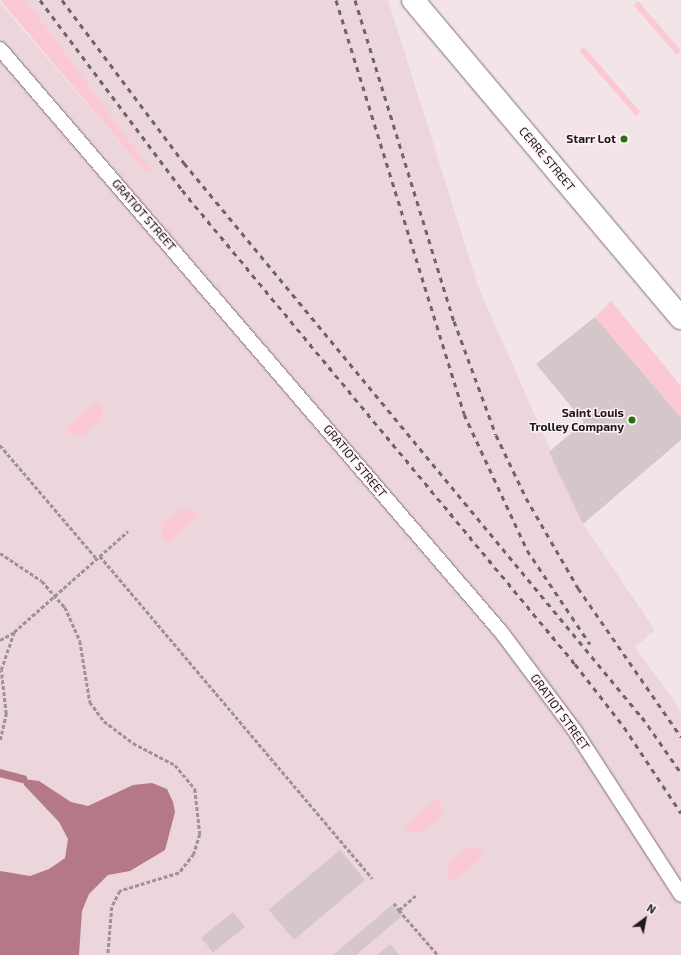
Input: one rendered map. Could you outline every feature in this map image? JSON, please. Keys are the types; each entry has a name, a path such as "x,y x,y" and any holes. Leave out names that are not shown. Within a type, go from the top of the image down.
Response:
{"street":[{"name":"CERRE STREET","path":"413,0 681,318"}],"lane":[{"name":"GRATIOT STREET","path":"0,49 502,633 580,737 681,895"}],"path":[{"path":"0,445 97,559"},
{"path":"0,640 14,632 128,531"},
{"path":"0,553 24,567 56,594 80,641 90,702 104,721 133,743 175,765 195,789 200,812 200,834 194,854 179,873 120,891 112,907 108,955"},
{"path":"100,556 372,878"},
{"path":"0,740 6,714 1,670 14,632"},
{"path":"399,910 416,895"},
{"path":"394,903 438,955"}],"shaded area":[{"path":"0,0 26,0 151,170 147,174"},
{"path":"26,0 388,0 479,289 583,524 655,630 635,647 681,711 681,955 0,955 0,3 147,174 151,170"},
{"path":"638,1 681,50 677,55 633,5"},
{"path":"584,47 640,112 636,116 579,51"},
{"path":"611,301 681,386 681,418 595,317"},
{"path":"97,401 103,408 101,421 82,436 67,432 66,428"},
{"path":"182,509 196,512 198,516 167,544 161,537 163,523"},
{"path":"23,779 39,781 71,802 88,806 133,785 152,783 167,789 173,802 175,812 165,850 130,871 108,875 89,894 82,911 79,955 0,955 0,871 30,876 49,869 65,858 68,839 59,822 24,785"},
{"path":"437,798 442,806 440,819 421,833 407,830 406,825"},
{"path":"468,847 477,848 484,855 453,883 447,875 449,862"}],"building":[{"name":"Saint Louis Trolley Company","path":"595,317 681,418 681,440 583,524 549,452 584,422 536,364"},
{"path":"340,850 365,880 294,940 269,910"},
{"path":"392,905 402,916 356,955 333,955"},
{"path":"233,912 245,927 213,953 201,938"},
{"path":"390,944 399,955 377,955"}],"waterway":[{"path":"0,773 23,779"}],"railway":[{"path":"40,0 182,190 575,664 624,727 681,813"},
{"path":"62,0 184,163 644,720"},
{"path":"336,0 464,414 527,550 590,644"},
{"path":"355,0 454,321 496,435 526,498 578,588 681,737"},
{"path":"642,717 681,773"}],"place":[{"name":"Starr Lot","path":"624,139"},
{"name":"Saint Louis Trolley Company","path":"632,420"}]}
